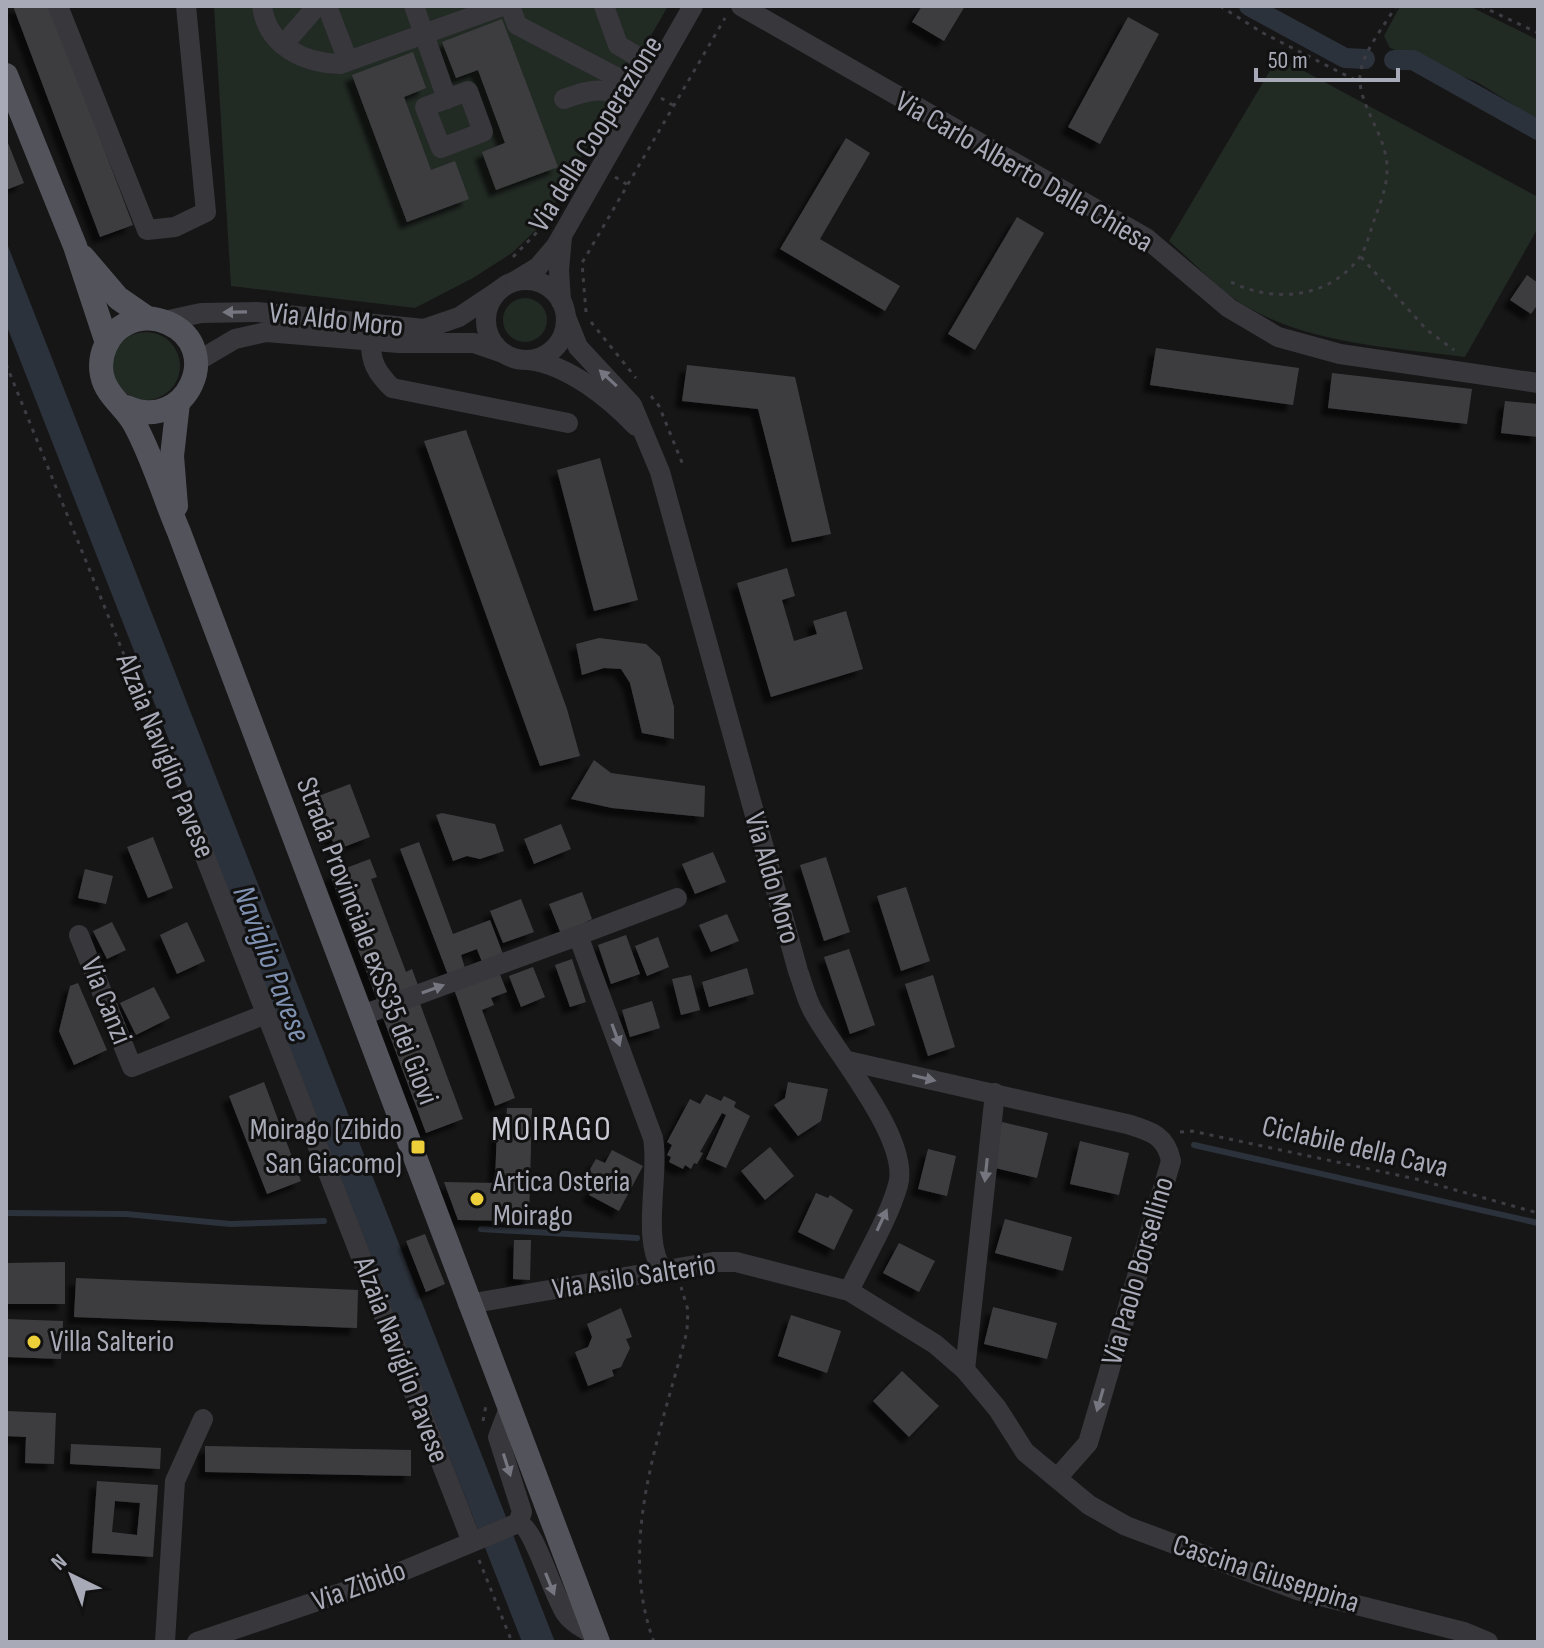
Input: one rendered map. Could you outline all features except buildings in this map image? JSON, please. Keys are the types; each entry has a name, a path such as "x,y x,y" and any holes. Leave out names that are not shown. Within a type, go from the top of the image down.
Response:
{"main road":[{"path":"6,75 75,246 107,343"},
{"path":"75,246 111,291 189,341 196,362 190,388 178,403 151,413 126,407"},
{"path":"156,320 123,325 107,343 101,364 105,384 126,407 179,532"},
{"path":"178,403 172,456 179,532"},
{"name":"Strada Provinciale exSS35 dei Giovi","path":"179,532 468,1304 498,1402 597,1639"}],"street":[{"path":"58,6 147,230 175,227 206,212 186,6"},
{"path":"262,6 274,38 296,56 316,63 348,61 502,6"},
{"path":"283,45 317,6"},
{"path":"327,6 348,61"},
{"path":"414,6 447,99"},
{"path":"510,6 517,25 640,97"},
{"path":"604,6 618,45 657,68"},
{"name":"Via della Cooperazione","path":"507,278 538,267 556,226 640,97 693,6"},
{"name":"Via Carlo Alberto Dalla Chiesa","path":"741,6 1146,238 1229,308 1278,337 1340,354 1538,383"},
{"path":"564,99 594,88 640,97"},
{"name":"Via della Cooperazione","path":"556,226 564,309"},
{"path":"507,278 543,283 564,309 565,331 557,345 544,356 527,360 503,353 491,341 485,320 489,303 507,278"},
{"name":"Via Aldo Moro","path":"156,320 201,313 257,312 424,329 459,317 507,278"},
{"name":"Via Aldo Moro","path":"564,309 578,347 627,397 649,442 676,526 798,971 811,1008 829,1039 848,1061 892,1141 899,1161 899,1183 849,1291"},
{"name":"Via Aldo Moro","path":"196,362 226,343 257,332 474,343 503,353"},
{"path":"371,340 370,354 376,373 392,388 568,423"},
{"name":"Via Aldo Moro","path":"527,360 551,366 598,393 625,415 649,442"},
{"name":"Alzaia Naviglio Pavese","path":"197,836 472,1542"},
{"path":"360,1016 677,898"},
{"name":"Via Canzi","path":"79,935 132,1067 266,1014"},
{"path":"574,937 583,944 655,1148 652,1226 659,1264 664,1272"},
{"name":"Via Paolo Borsellino","path":"848,1061 1127,1124 1162,1139 1171,1161 1088,1443 1058,1477"},
{"path":"965,1370 995,1093"},
{"name":"Via Asilo Salterio","path":"468,1304 736,1262 849,1291 935,1344 965,1370 997,1408 1025,1452 1058,1477"},
{"path":"498,1402 498,1437 522,1512 518,1523 528,1529 554,1594 568,1617 597,1639"},
{"path":"165,1642 175,1481 203,1419"},
{"name":"Cascina Giuseppina","path":"1058,1477 1089,1505 1126,1526 1297,1590 1464,1632 1488,1642"},
{"name":"Via Zibido","path":"209,1641 391,1576 518,1523"}],"path":[{"name":"Via della Cooperazione","path":"683,465 659,406 601,338 586,315 582,263 732,6"},
{"path":"1220,6 1263,33 1359,82"},
{"path":"1224,279 1248,290 1296,295 1335,279 1361,257 1386,180 1384,146 1359,82 1365,59 1396,6"},
{"path":"1481,6 1538,33"},
{"name":"Via della Cooperazione","path":"507,278 556,226"},
{"path":"1361,257 1427,330 1487,376"},
{"name":"Alzaia Naviglio Pavese","path":"6,364 197,836"},
{"name":"Ciclabile della Cava","path":"1162,1139 1192,1131 1416,1179 1538,1213"},
{"path":"654,1642 640,1598 638,1542 687,1331 688,1310 686,1296 678,1283 664,1272"},
{"path":"487,1430 482,1418 498,1402"},
{"path":"472,1542 512,1642"}],"shaded area":[{"path":"214,6 668,6 544,222 512,253 473,278 415,308 231,286"},
{"path":"1400,6 1469,6 1538,40 1538,120 1477,82 1390,48 1384,36"},
{"path":"1278,57 1538,197 1538,228 1465,357 1348,342 1291,327 1239,302 1169,241"},
{"path":"525,298 540,305 547,320 540,335 525,342 510,335 503,320 510,305"},
{"path":"146,332 170,342 180,366 170,390 146,400 122,390 112,366 122,342"}],"water":[{"name":"Naviglio Pavese","path":"6,241 555,1642 522,1642 6,324"}],"waterway":[{"path":"1249,6 1345,58 1365,59"},
{"path":"1394,60 1413,60 1538,130"},
{"path":"1194,1145 1538,1223"},
{"path":"6,1213 126,1214 230,1224 324,1221"},
{"path":"481,1229 637,1238"}],"place":[{"name":"Moirago (Zibido San Giacomo)","path":"418,1147"},
{"name":"Artica Osteria Moirago","path":"477,1199"},
{"name":"Villa Salterio","path":"34,1342"}],"district":[{"name":"MOIRAGO","path":"552,1129"}]}
